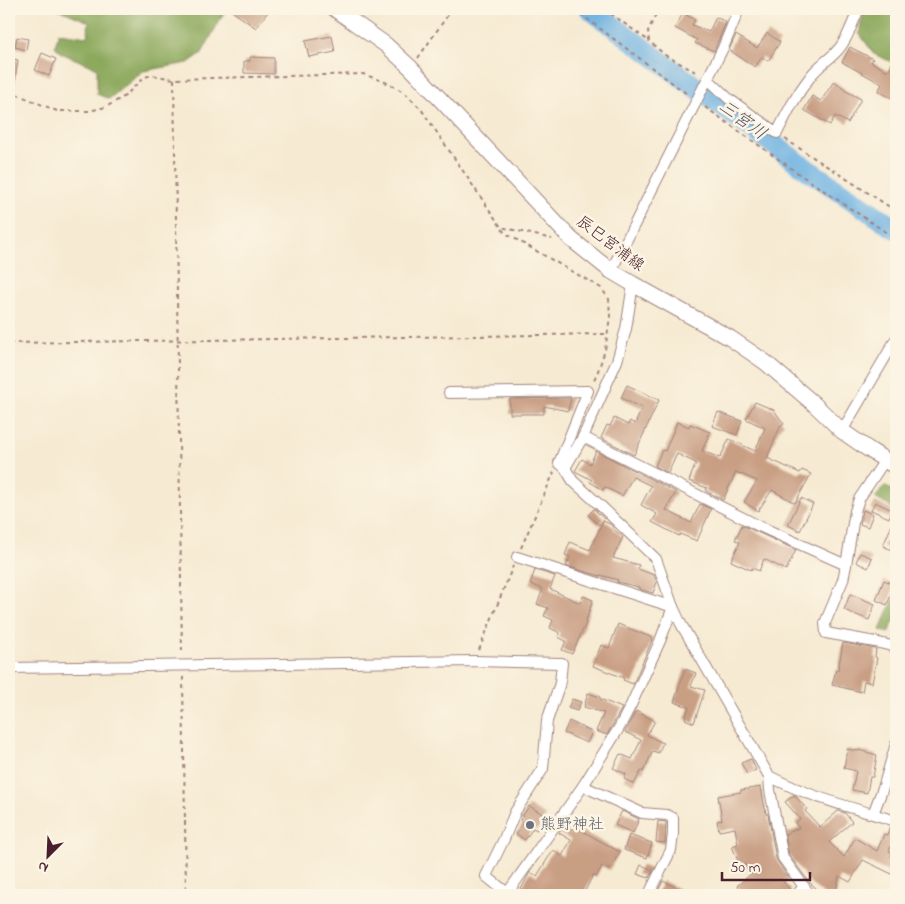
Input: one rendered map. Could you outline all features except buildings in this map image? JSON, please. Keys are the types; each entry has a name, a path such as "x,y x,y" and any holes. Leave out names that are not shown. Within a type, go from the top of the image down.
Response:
{"main road":[{"name":"辰巳宮浦線","path":"335,9 386,45 411,68 569,237 611,270 730,338 765,362 842,431 890,463"}],"street":[{"path":"611,270 708,79 739,9"},
{"path":"708,79 729,99 777,133 795,98 812,74 842,45 858,9"},
{"path":"565,468 583,437 617,361 626,329 633,284"},
{"path":"842,431 896,340"},
{"path":"449,393 588,391 559,463 565,468 573,481 656,559 673,607 694,648 769,776 783,858 807,891 796,895"},
{"path":"583,437 759,526 846,565"},
{"path":"890,463 859,499 852,526 843,580 825,622 826,633 896,647"},
{"path":"517,557 673,607"},
{"path":"9,668 474,661 562,663 560,683 547,721 543,769 515,812 486,876 507,894 583,786 619,728 660,641 673,607"},
{"path":"873,814 896,744"},
{"path":"769,776 796,789 896,821"},
{"path":"583,786 642,813 667,815 673,818 671,850 651,890 652,895"}],"path":[{"path":"411,68 452,9"},
{"path":"574,9 696,101 896,239"},
{"path":"604,9 649,41 665,55 708,79"},
{"path":"649,41 648,30 658,10 656,9"},
{"path":"9,91 57,111 89,111 106,107 125,96 145,77 152,75 174,79 363,74 404,92 421,109 505,232 601,288 609,299 610,317 605,350 598,372 588,391"},
{"path":"174,79 186,895"},
{"path":"777,133 896,212"},
{"path":"501,227 553,240 569,237"},
{"path":"9,343 607,334"}],"green space":[{"path":"58,9 229,9 223,14 202,53 188,63 143,71 109,99 97,94 97,68 61,53 55,46 59,33 87,37 89,22"},
{"path":"864,9 896,9 896,64 874,54 859,33"},
{"path":"885,486 896,492 896,510 875,498"},
{"path":"896,594 896,618 888,633 880,630"}],"waterway":[{"name":"三宮川","path":"590,9 808,170 896,229"}],"place":[{"name":"熊野神社","path":"530,825"}]}
